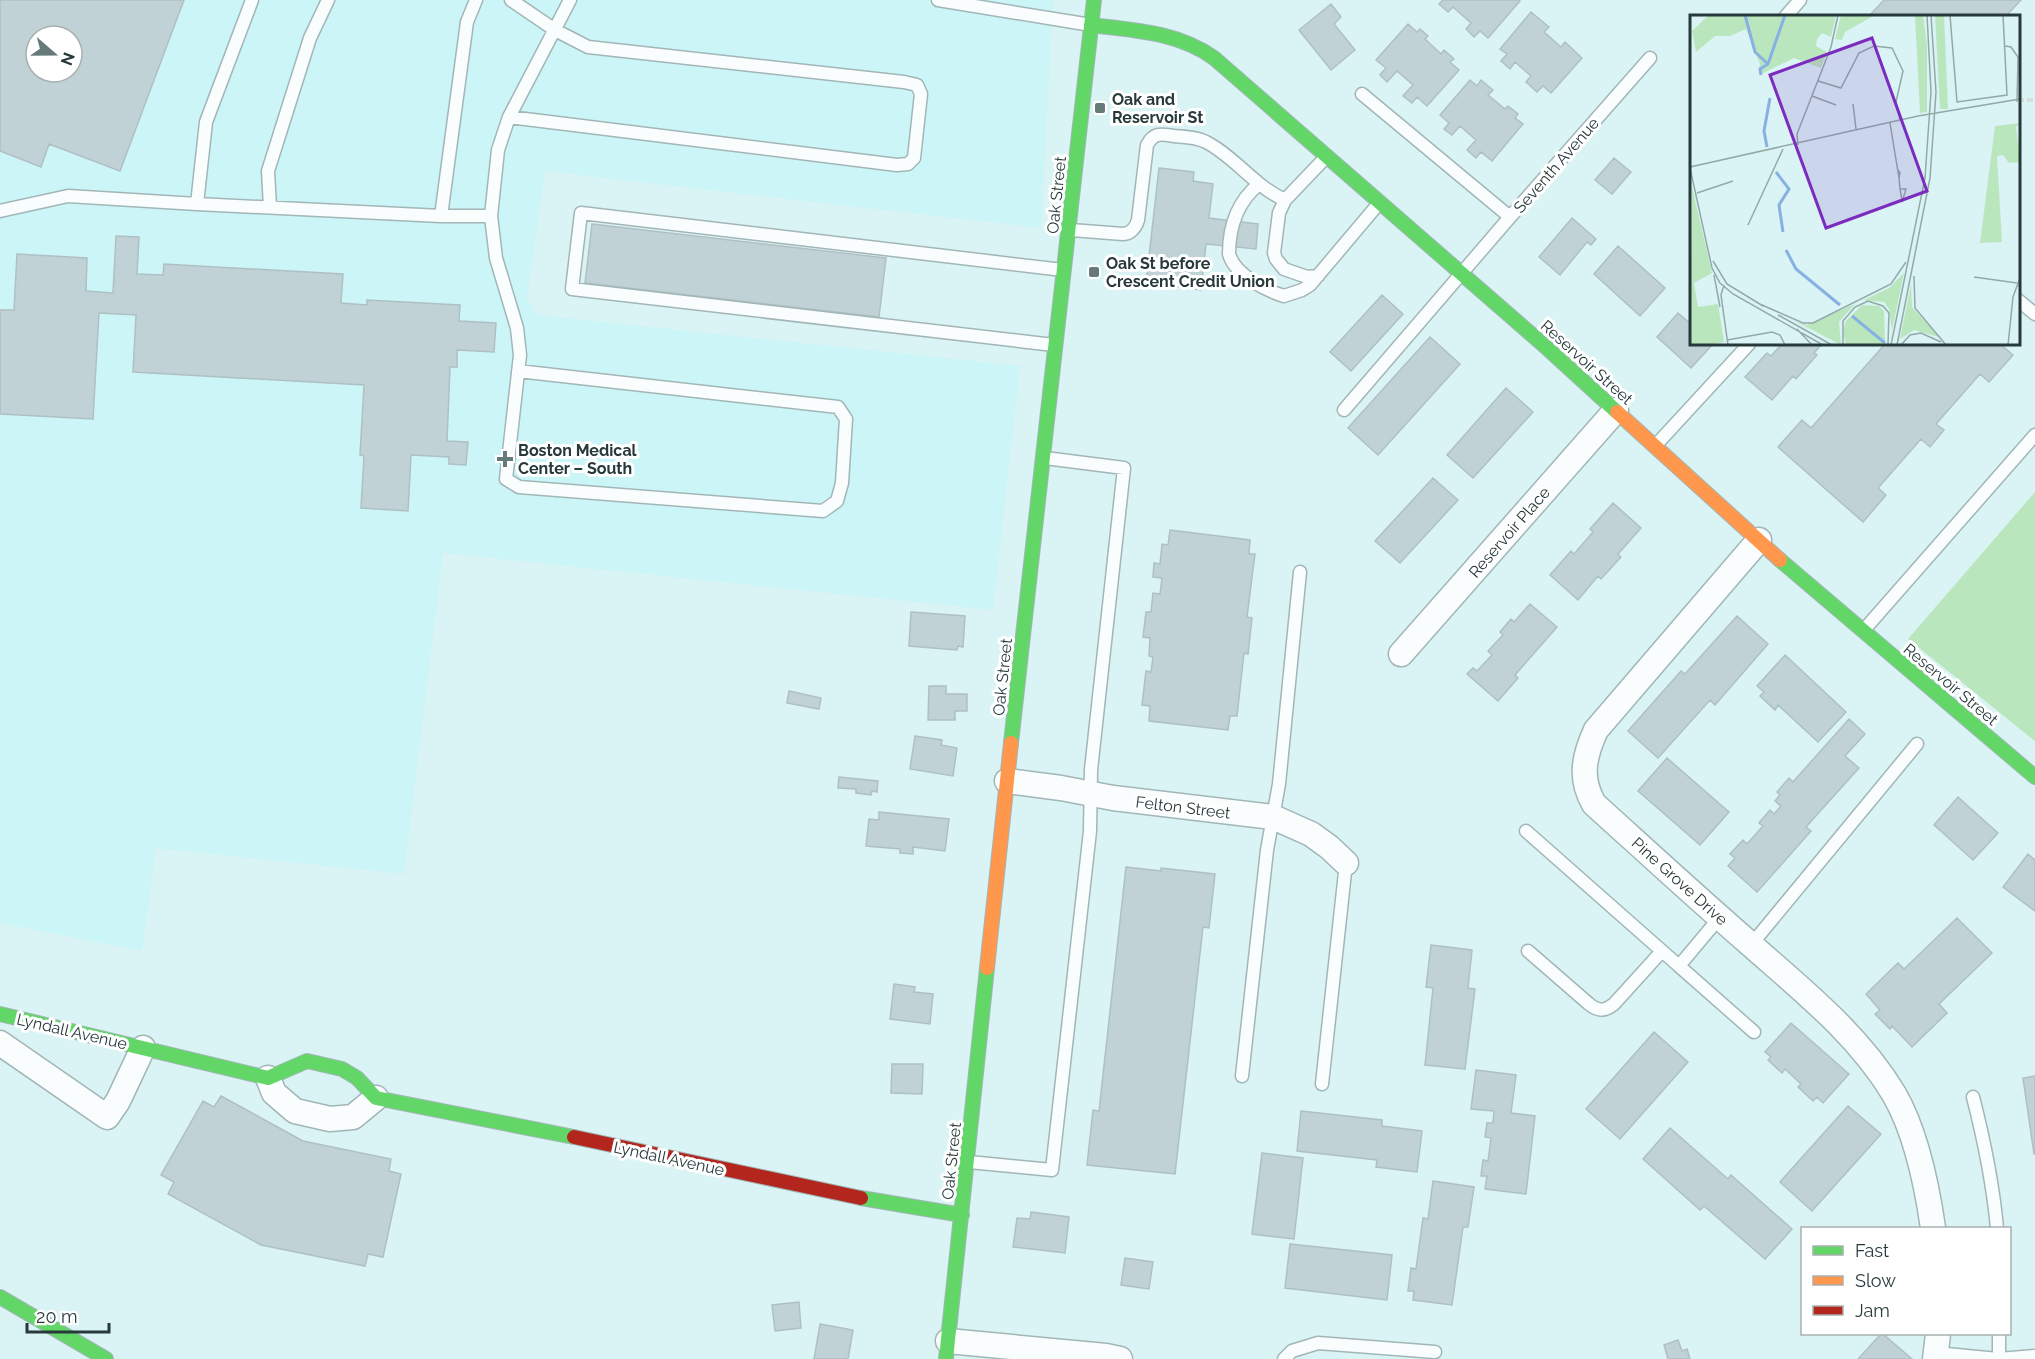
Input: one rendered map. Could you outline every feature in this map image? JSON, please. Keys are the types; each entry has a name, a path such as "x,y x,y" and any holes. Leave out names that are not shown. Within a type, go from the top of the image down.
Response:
{"main road":[{"name":"Oak Street","path":"947,1350 1007,781 1094,0"},
{"name":"Reservoir Street","path":"1091,25 1163,35 1194,45 1225,66 1463,273 1759,540 2035,777"},
{"name":"Lyndall Avenue","path":"0,1014 268,1078"},
{"path":"268,1078 307,1061 342,1069 357,1078 376,1098"},
{"name":"Lyndall Avenue","path":"376,1098 475,1116 884,1203 962,1215"},
{"path":"0,1297 106,1359"}],"street":[{"name":"Reservoir Place","path":"1401,654 1616,410"},
{"name":"Pine Grove Drive","path":"1759,540 1596,730 1587,748 1584,763 1587,792 1594,804 1826,1012 1860,1048 1894,1094 1904,1117 1921,1170 1933,1227"},
{"name":"Felton Street","path":"1007,781 1272,817 1311,834 1346,863"},
{"name":"Lyndall Avenue","path":"0,1043 107,1117 118,1101 143,1048"},
{"path":"268,1078 274,1093 295,1111 330,1119 353,1117 376,1098"},
{"path":"947,1350 1106,1356 1120,1359"}],"lane":[{"path":"197,204 206,122 252,0"},
{"path":"270,207 268,171 310,38 328,0"},
{"path":"441,216 467,22 476,0"},
{"path":"509,117 897,165 908,164 914,158 921,94 917,86 904,82 588,47 555,30 511,0"},
{"path":"518,371 838,407 846,419 842,483 837,501 823,511 519,487 506,479 518,371 520,355 517,328 496,258 491,216 498,150 509,117 570,0"},
{"path":"938,0 1091,25"},
{"path":"1787,15 1800,0"},
{"name":"Seventh Avenue","path":"1344,410 1650,58"},
{"path":"1362,94 1510,217"},
{"path":"1069,229 1127,234 1134,228 1138,220 1147,145 1151,138 1158,134 1208,143 1270,194 1285,200"},
{"path":"1318,276 1307,277 1284,269 1274,253 1277,225 1285,200 1328,155"},
{"path":"1259,184 1242,202 1234,219 1229,249 1230,259 1239,270 1255,282 1284,296 1302,290 1318,276 1381,201"},
{"path":"0,211 68,196 441,216 491,216"},
{"path":"1057,346 572,289 581,213 1065,270"},
{"path":"2020,301 2035,314"},
{"path":"1655,446 1748,345"},
{"path":"1863,631 2035,435"},
{"path":"968,1162 1052,1170 1089,831 1091,770 1124,468 1044,458"},
{"path":"1242,1076 1267,849 1279,784 1300,572"},
{"path":"1751,945 1917,744"},
{"path":"1526,831 1754,1032"},
{"path":"1322,1084 1346,863"},
{"path":"1679,966 1720,917"},
{"path":"1528,951 1589,1005 1602,1011 1614,1004 1662,951"},
{"path":"1973,1097 1989,1173 1997,1227"},
{"path":"1999,1335 1999,1359"},
{"path":"1284,1359 1292,1351 1318,1342 1436,1352"},
{"path":"1936,1349 1999,1359 2035,1356"}],"shaded area":[{"name":"Boston Medical Center – South","path":"0,0 1053,0 1041,228 545,171 527,298 536,315 1020,366 993,610 443,553 404,874 156,848 142,951 0,923"}],"green space":[{"path":"2035,492 2035,741 1908,639"}],"building":[{"path":"0,0 184,0 120,171 49,144 41,167 0,151"},
{"path":"1443,0 1520,1 1488,38 1480,31 1474,37 1466,29 1471,23 1453,7 1448,12 1439,4"},
{"path":"1884,0 2021,0 2007,15 1870,15"},
{"path":"1331,4 1341,17 1334,24 1355,50 1331,70 1299,30"},
{"path":"1531,12 1549,27 1544,32 1561,47 1565,42 1582,58 1551,93 1543,86 1537,92 1526,82 1531,76 1515,62 1510,69 1501,61 1507,54 1500,49"},
{"path":"1408,24 1417,32 1420,29 1428,36 1425,39 1441,54 1444,50 1454,59 1450,62 1459,70 1427,106 1417,97 1412,103 1403,96 1413,85 1397,71 1387,82 1380,75 1386,68 1376,60"},
{"path":"1470,80 1477,86 1481,80 1493,90 1488,95 1505,109 1508,106 1518,114 1515,118 1523,124 1492,161 1481,152 1476,158 1467,150 1476,140 1460,126 1452,135 1444,129 1449,123 1440,115"},
{"path":"1614,158 1631,172 1612,194 1595,180"},
{"path":"1159,168 1194,172 1193,181 1213,184 1209,218 1258,224 1256,249 1206,244 1201,290 1146,283"},
{"path":"1572,218 1596,239 1591,245 1587,242 1560,275 1539,257"},
{"path":"592,224 886,258 879,317 585,283"},
{"path":"116,236 139,237 137,274 163,275 164,264 343,274 341,303 367,305 367,300 460,305 459,321 496,323 494,352 457,350 457,367 450,367 447,441 468,442 466,465 449,464 449,457 411,455 408,511 361,508 364,456 360,455 364,385 133,372 136,315 99,313 93,419 0,414 0,310 14,310 17,254 87,258 86,291 113,293"},
{"path":"1618,246 1665,288 1640,316 1594,274"},
{"path":"1382,295 1403,314 1351,371 1330,352"},
{"path":"1678,313 1690,323 1690,345 1712,345 1691,368 1657,337"},
{"path":"1430,337 1460,364 1378,455 1348,428"},
{"path":"1781,345 1821,345 1814,353 1817,355 1796,379 1793,376 1772,400 1745,377 1767,353 1771,356"},
{"path":"1884,345 2001,345 2013,355 1989,382 1980,374 1936,424 1944,430 1930,447 1921,439 1878,488 1886,495 1863,522 1778,447 1802,420 1811,428"},
{"path":"1506,388 1533,412 1473,478 1447,455"},
{"path":"1433,478 1458,500 1400,563 1375,541"},
{"path":"1613,503 1641,528 1618,554 1621,557 1601,579 1598,576 1578,600 1550,575 1571,551 1574,554 1593,532 1590,529"},
{"path":"1170,530 1250,540 1249,554 1255,554 1247,617 1252,618 1248,654 1244,653 1237,716 1230,716 1228,730 1149,721 1150,706 1142,705 1146,671 1151,672 1153,657 1149,656 1150,638 1143,637 1146,612 1151,612 1153,593 1160,594 1162,578 1153,577 1154,563 1160,564 1162,544 1168,545"},
{"path":"1530,604 1557,627 1515,675 1518,678 1498,701 1467,674 1473,668 1477,671 1492,655 1488,651 1503,635 1500,632 1511,619 1514,622"},
{"path":"911,612 965,616 963,647 958,646 957,650 909,646"},
{"path":"1737,616 1768,644 1715,705 1710,700 1658,758 1628,731 1681,671 1685,674"},
{"path":"1785,655 1846,712 1818,742 1778,705 1775,710 1760,696 1764,692 1757,686"},
{"path":"929,686 946,686 946,694 967,694 967,711 955,711 955,720 928,720"},
{"path":"789,691 821,698 819,709 787,703"},
{"path":"1849,719 1865,734 1845,756 1859,768 1806,827 1811,831 1757,892 1728,866 1735,858 1730,854 1743,840 1747,844 1763,826 1759,823 1770,810 1774,814 1781,806 1775,801 1780,795 1777,792 1789,778 1793,782"},
{"path":"915,736 942,740 941,745 957,748 953,776 910,769"},
{"path":"1667,758 1729,812 1700,845 1638,791"},
{"path":"839,777 878,781 877,792 872,791 871,795 856,793 856,789 838,788"},
{"path":"1958,797 1998,833 1973,860 1934,825"},
{"path":"879,812 949,819 945,851 913,847 913,854 900,853 900,849 866,846 869,819 879,820"},
{"path":"2028,854 2035,860 2035,911 2003,887"},
{"path":"1126,867 1215,874 1209,928 1203,927 1175,1174 1087,1165 1093,1110 1099,1111"},
{"path":"1957,918 1992,953 1939,1004 1947,1013 1912,1047 1892,1026 1890,1029 1875,1014 1880,1010 1866,994 1898,963 1904,969"},
{"path":"1431,945 1472,950 1468,988 1475,989 1465,1069 1425,1065 1433,988 1426,987"},
{"path":"894,984 915,987 914,992 933,994 930,1024 890,1019"},
{"path":"1791,1023 1849,1074 1823,1103 1817,1097 1813,1101 1798,1087 1801,1084 1785,1069 1782,1073 1768,1060 1771,1057 1765,1052"},
{"path":"1654,1032 1688,1062 1620,1139 1586,1109"},
{"path":"892,1064 923,1064 922,1094 891,1093"},
{"path":"1476,1070 1516,1075 1511,1113 1535,1116 1526,1194 1485,1189 1487,1176 1481,1176 1483,1160 1488,1161 1491,1138 1485,1137 1487,1123 1493,1123 1494,1111 1471,1109"},
{"path":"2035,1076 2035,1154 2034,1154 2023,1078"},
{"path":"221,1096 303,1141 391,1159 389,1171 401,1174 383,1257 368,1254 365,1266 261,1245 168,1194 174,1182 161,1175 203,1101 214,1107"},
{"path":"1848,1106 1881,1134 1812,1211 1780,1182"},
{"path":"1301,1111 1382,1120 1382,1126 1422,1131 1417,1172 1376,1167 1377,1160 1297,1151"},
{"path":"1670,1128 1728,1179 1731,1175 1792,1229 1765,1259 1704,1206 1700,1210 1643,1159"},
{"path":"1262,1153 1303,1158 1294,1239 1252,1234"},
{"path":"1433,1181 1474,1187 1468,1227 1463,1227 1452,1305 1413,1300 1414,1291 1408,1291 1411,1268 1416,1269 1423,1218 1428,1219"},
{"path":"1031,1212 1069,1217 1065,1253 1013,1247 1017,1218 1030,1219"},
{"path":"1290,1244 1392,1255 1387,1300 1285,1288"},
{"path":"1125,1258 1153,1262 1149,1289 1121,1285"},
{"path":"799,1302 801,1328 775,1331 772,1305"},
{"path":"820,1324 853,1330 848,1359 814,1359"},
{"path":"1880,1335 1884,1335 1912,1359 1858,1359"},
{"path":"1678,1340 1682,1351 1687,1349 1690,1359 1668,1359 1664,1345"}],"traffic: fast":[{"path":"1011,743 1094,0"},
{"path":"1091,25 1170,37 1200,49 1214,58 1547,348 1617,412"},
{"path":"1780,560 2035,777"},
{"path":"946,1359 987,968"},
{"path":"0,1014 268,1078 307,1061 342,1069 357,1078 376,1098 574,1137"},
{"path":"861,1198 962,1215"},
{"path":"0,1297 106,1359"}],"traffic: slow":[{"path":"1617,412 1780,560"},
{"path":"987,968 1011,743"}],"traffic: jam":[{"path":"574,1137 861,1198"}],"place":[{"name":"Oak and Reservoir St","path":"1100,108"},
{"name":"Oak St before Crescent Credit Union","path":"1094,272"},
{"name":"Boston Medical Center – South","path":"505,459"}]}
